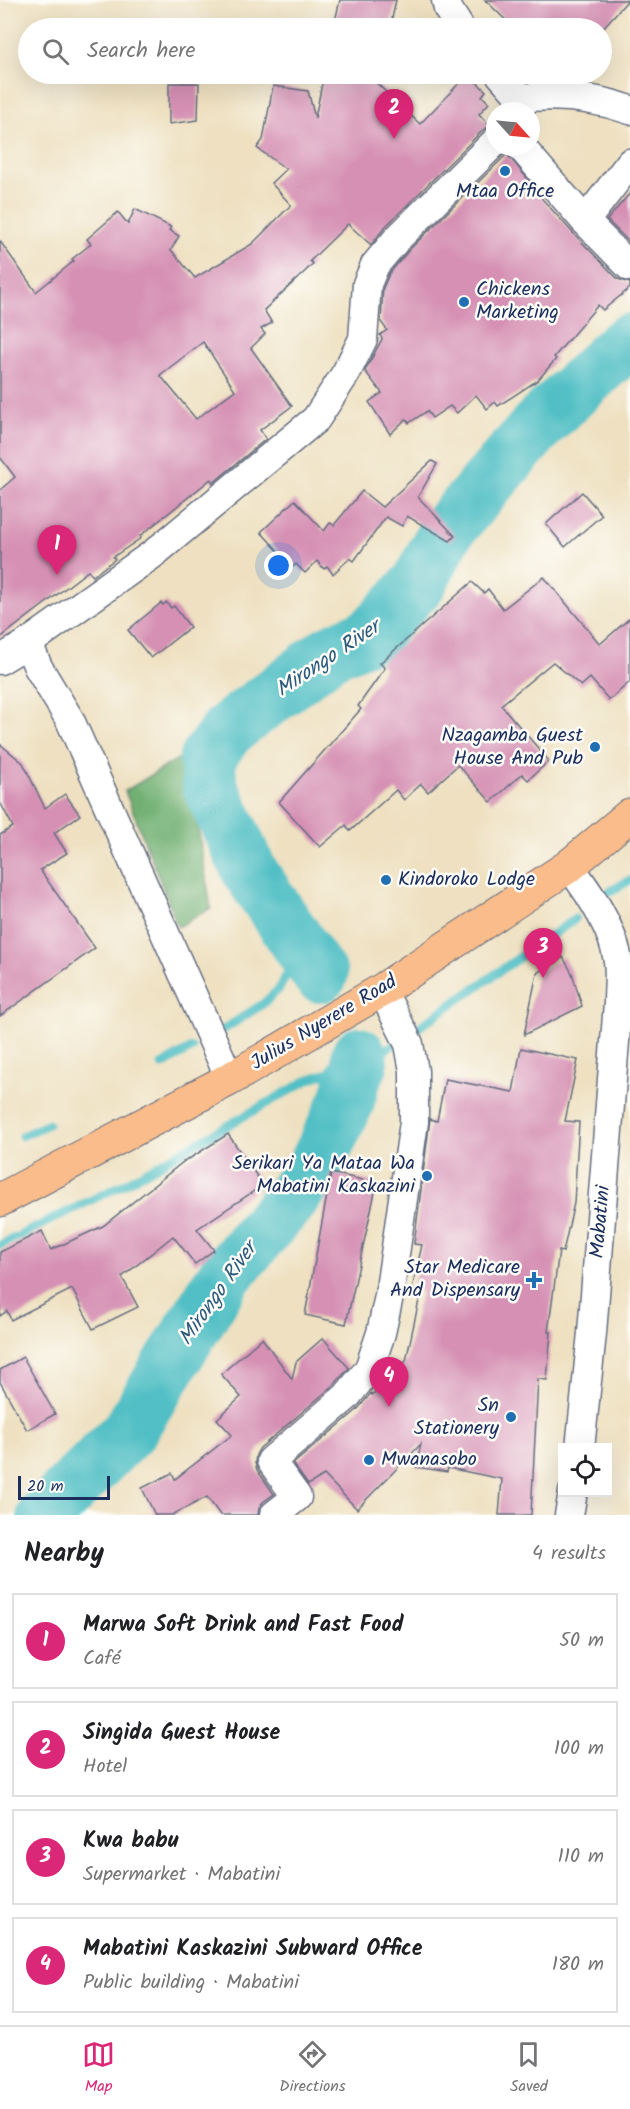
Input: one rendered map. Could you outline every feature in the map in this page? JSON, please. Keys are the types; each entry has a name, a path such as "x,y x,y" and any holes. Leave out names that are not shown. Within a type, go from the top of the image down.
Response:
{"highway":[{"name":"Julius Nyerere Road","path":"0,1200 230,1079 382,990 569,866 630,815"}],"street":[{"path":"446,0 454,18"},
{"path":"507,84 520,102"},
{"path":"526,102 540,96 604,101 630,110"},
{"path":"0,660 28,643 153,554 316,419 346,373 363,339 368,284 375,265 397,239 486,151"},
{"path":"529,156 585,221 630,267"},
{"path":"585,221 630,162"},
{"path":"28,643 38,667 70,720 230,1079"},
{"name":"Mabatini","path":"569,866 590,894 614,945 624,1007 581,1443"},
{"path":"274,1515 297,1497 272,1461 346,1398 369,1369 381,1333 389,1296 414,1122 414,1071 405,1034 382,990"},
{"path":"569,1515 572,1497"}],"green space":[{"path":"186,754 211,908 178,927 125,791"}],"building":[{"path":"340,0 396,0 392,18 336,18"},
{"path":"485,0 628,0 612,18 504,18"},
{"path":"169,84 199,84 198,120 169,124"},
{"path":"322,84 378,84 420,124 458,84 479,84 486,91 482,96 488,102 479,114 486,122 486,128 385,227 371,245 348,224 310,261 313,264 264,310 272,323 261,329 265,334 251,348 292,406 260,430 266,439 213,483 211,479 140,536 141,538 113,557 115,559 93,576 88,571 0,638 0,490 15,477 0,457 0,241 36,292 74,261 72,259 91,244 87,239 118,212 128,224 135,209 171,227 169,230 179,236 171,250 195,278 252,244 291,205 271,183 286,169 257,148 263,140 273,86 308,91 315,118","holes":["203,342 235,390 196,419 160,375"]},
{"path":"505,156 509,156 537,190 535,191 573,233 618,279 630,283 630,288 603,310 598,305 554,357 556,359 538,380 498,406 495,402 487,409 476,395 457,413 450,406 432,418 427,411 409,423 406,419 390,434 369,402 382,393 365,371 382,339 380,335 387,330 381,322 383,288 389,274 409,250"},
{"path":"630,193 630,243 607,220"},
{"path":"432,461 437,464 418,497 455,536 450,541 407,516 402,526 386,517 354,561 350,558 333,574 327,566 324,569 317,561 305,573 296,564 293,567 261,532 295,500 324,531 330,523 334,525 362,491 382,507"},
{"path":"582,492 602,515 565,547 546,524"},
{"path":"544,577 600,644 630,618 630,682 609,700 590,678 581,686 553,662 501,705 549,761 528,780 522,774 491,802 458,765 428,792 421,784 404,800 396,790 350,831 346,825 320,847 279,802 361,709 358,706 385,668 380,663 472,582 484,593 488,589 503,609"},
{"path":"166,602 171,608 174,606 190,627 151,658 128,630 161,603 163,605"},
{"path":"0,744 23,763 45,808 65,794 80,815 54,833 67,853 40,870 95,948 0,1016 0,835 13,827 0,802"},
{"path":"563,957 572,973 582,1006 524,1035 537,973"},
{"path":"521,1048 578,1060 565,1121 579,1122 574,1203 563,1252 559,1251 548,1332 551,1332 547,1380 538,1379 531,1515 499,1515 502,1479 448,1468 447,1472 416,1467 421,1444 357,1509 324,1475 308,1485 293,1464 357,1410 371,1393 372,1395 406,1361 421,1291 412,1289 422,1245 414,1244 430,1119 437,1121 445,1079 513,1092"},
{"path":"228,1134 263,1185 197,1229 214,1250 195,1264 173,1236 122,1277 138,1307 93,1329 72,1289 11,1320 7,1311 0,1316 0,1252 42,1231 51,1250 103,1226 188,1158"},
{"path":"331,1173 377,1183 346,1324 305,1315"},
{"path":"262,1338 292,1379 296,1362 323,1338 349,1368 334,1385 260,1448 256,1455 257,1470 274,1494 263,1502 258,1515 220,1515 207,1497 172,1515 155,1515 142,1488 172,1473 175,1479 232,1435 217,1419 241,1397 221,1374"},
{"path":"23,1357 55,1414 27,1430 0,1382 0,1370"}],"waterway":[{"name":"Mirongo River","path":"320,975 250,872 210,786 207,758 228,730 329,653 372,634 419,583 446,531 540,423 630,341"},
{"path":"609,892 630,880"},
{"path":"360,1065 371,1060 575,919"},
{"path":"220,1032 264,1003 279,989 301,947"},
{"path":"162,1065 192,1048"},
{"name":"Mirongo River","path":"45,1515 129,1431 226,1274 289,1201 316,1165 347,1101 353,1079 360,1065 359,1055"},
{"path":"0,1245 126,1183 308,1080 330,1073 341,1074 353,1079"},
{"path":"22,1136 48,1124"}],"place":[{"name":"Singida Guest House","path":"394,139"},
{"name":"Mtaa Office","path":"505,171"},
{"name":"Chickens Marketing","path":"464,302"},
{"name":"Marwa Soft Drink and Fast Food","path":"57,575"},
{"name":"Nzagamba Guest House And Pub","path":"595,747"},
{"name":"Kindoroko Lodge","path":"386,880"},
{"name":"Kwa babu","path":"543,978"},
{"name":"Serikari Ya Mataa Wa Mabatini Kaskazini","path":"427,1176"},
{"name":"Star Medicare And Dispensary","path":"534,1280"},
{"name":"Mabatini Kaskazini Subward Office","path":"389,1407"},
{"name":"Sn Stationery","path":"511,1417"},
{"name":"Mwanasobo","path":"369,1460"}]}
